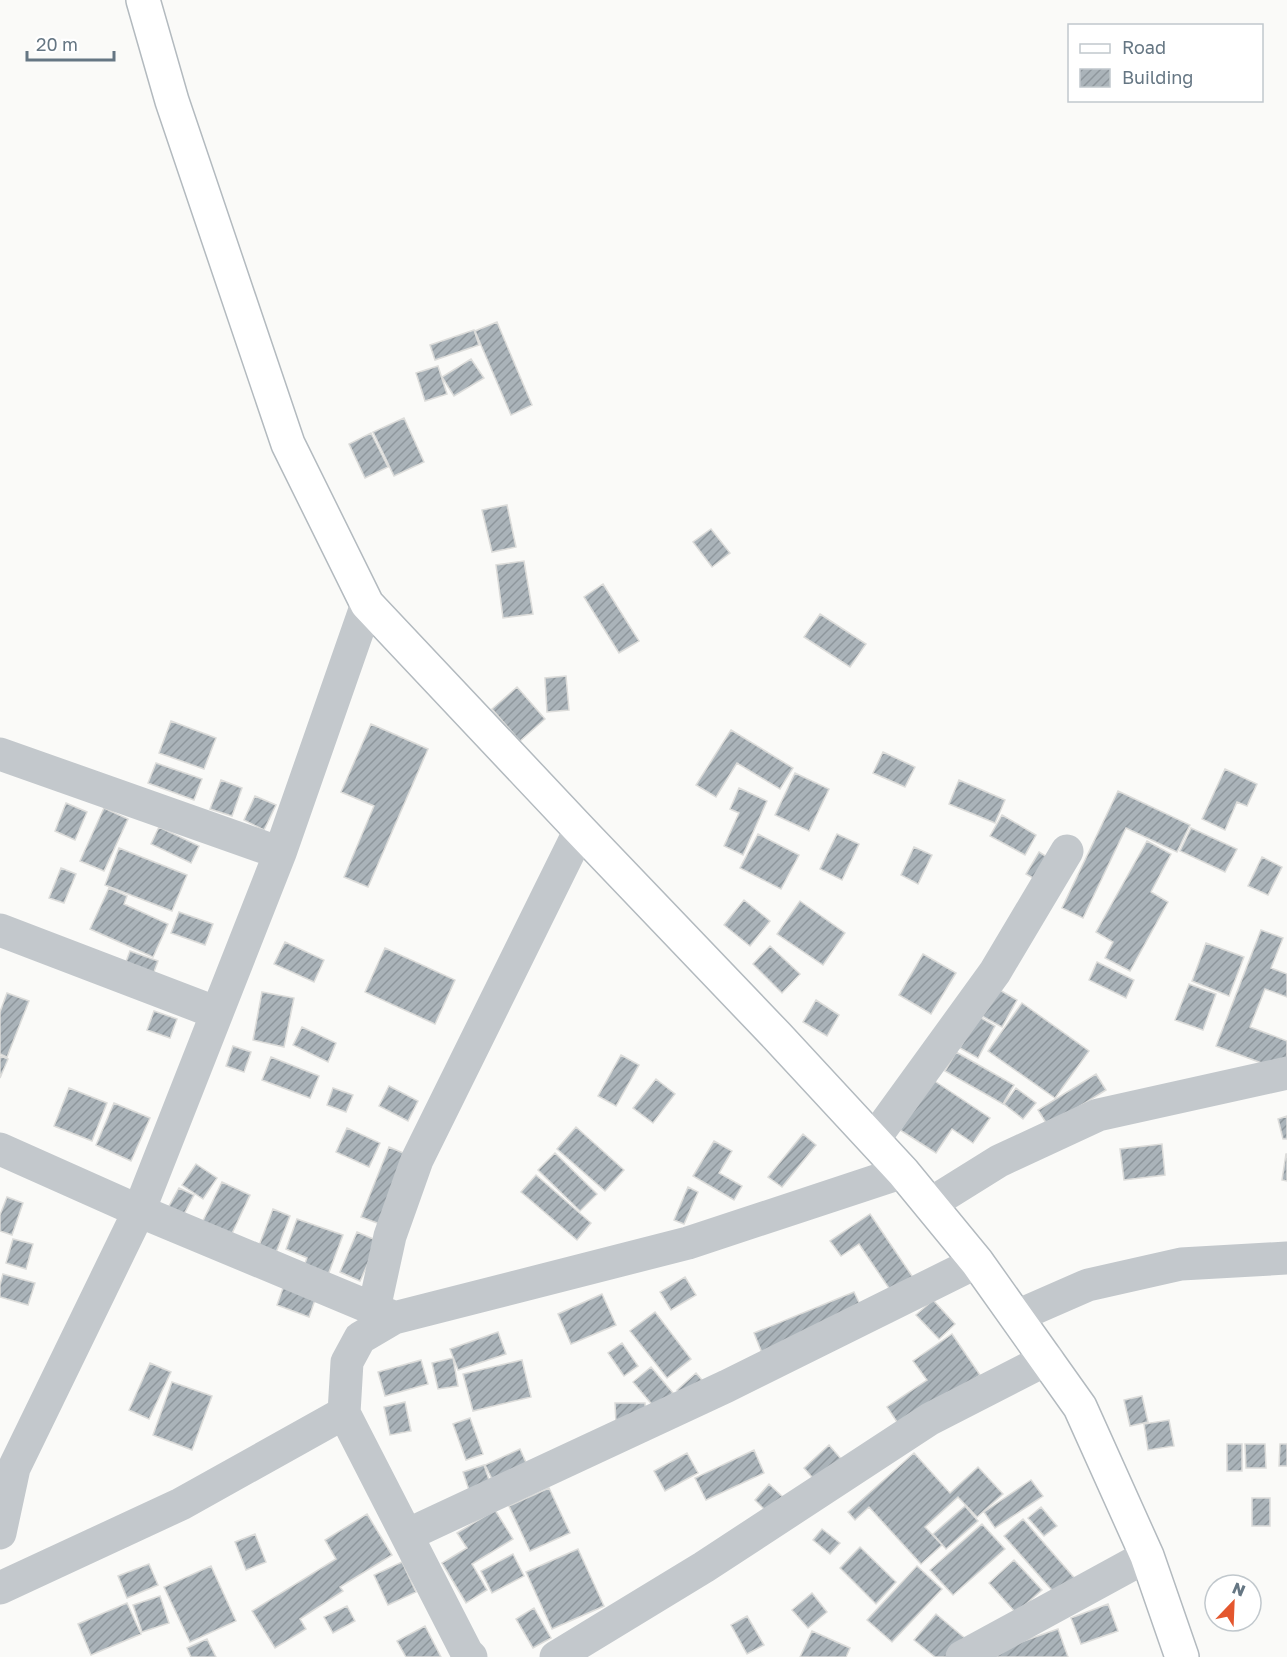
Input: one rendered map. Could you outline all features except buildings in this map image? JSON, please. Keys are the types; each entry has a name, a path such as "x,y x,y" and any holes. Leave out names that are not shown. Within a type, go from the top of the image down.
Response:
{"main road":[{"path":"142,0 172,100 288,444 367,604 873,1139 977,1262 1080,1407 1147,1556 1182,1657"}],"street":[{"path":"0,1533 14,1468 139,1211 280,853 367,604"},
{"path":"0,754 280,853"},
{"path":"384,1313 390,1236 417,1160 580,830"},
{"path":"873,1139 995,972 1067,851"},
{"path":"0,930 216,1013"},
{"path":"930,1204 999,1161 1098,1115 1287,1074"},
{"path":"0,1149 139,1211 384,1313"},
{"path":"471,1657 344,1413 347,1362 360,1338 384,1313 688,1243 903,1172"},
{"path":"1017,1316 1088,1285 1181,1264 1287,1258"},
{"path":"406,1535 727,1386 977,1262"},
{"path":"556,1657 704,1567 930,1419 1047,1359"},
{"path":"0,1588 182,1504 344,1413"},
{"path":"962,1657 1147,1556"}]}
